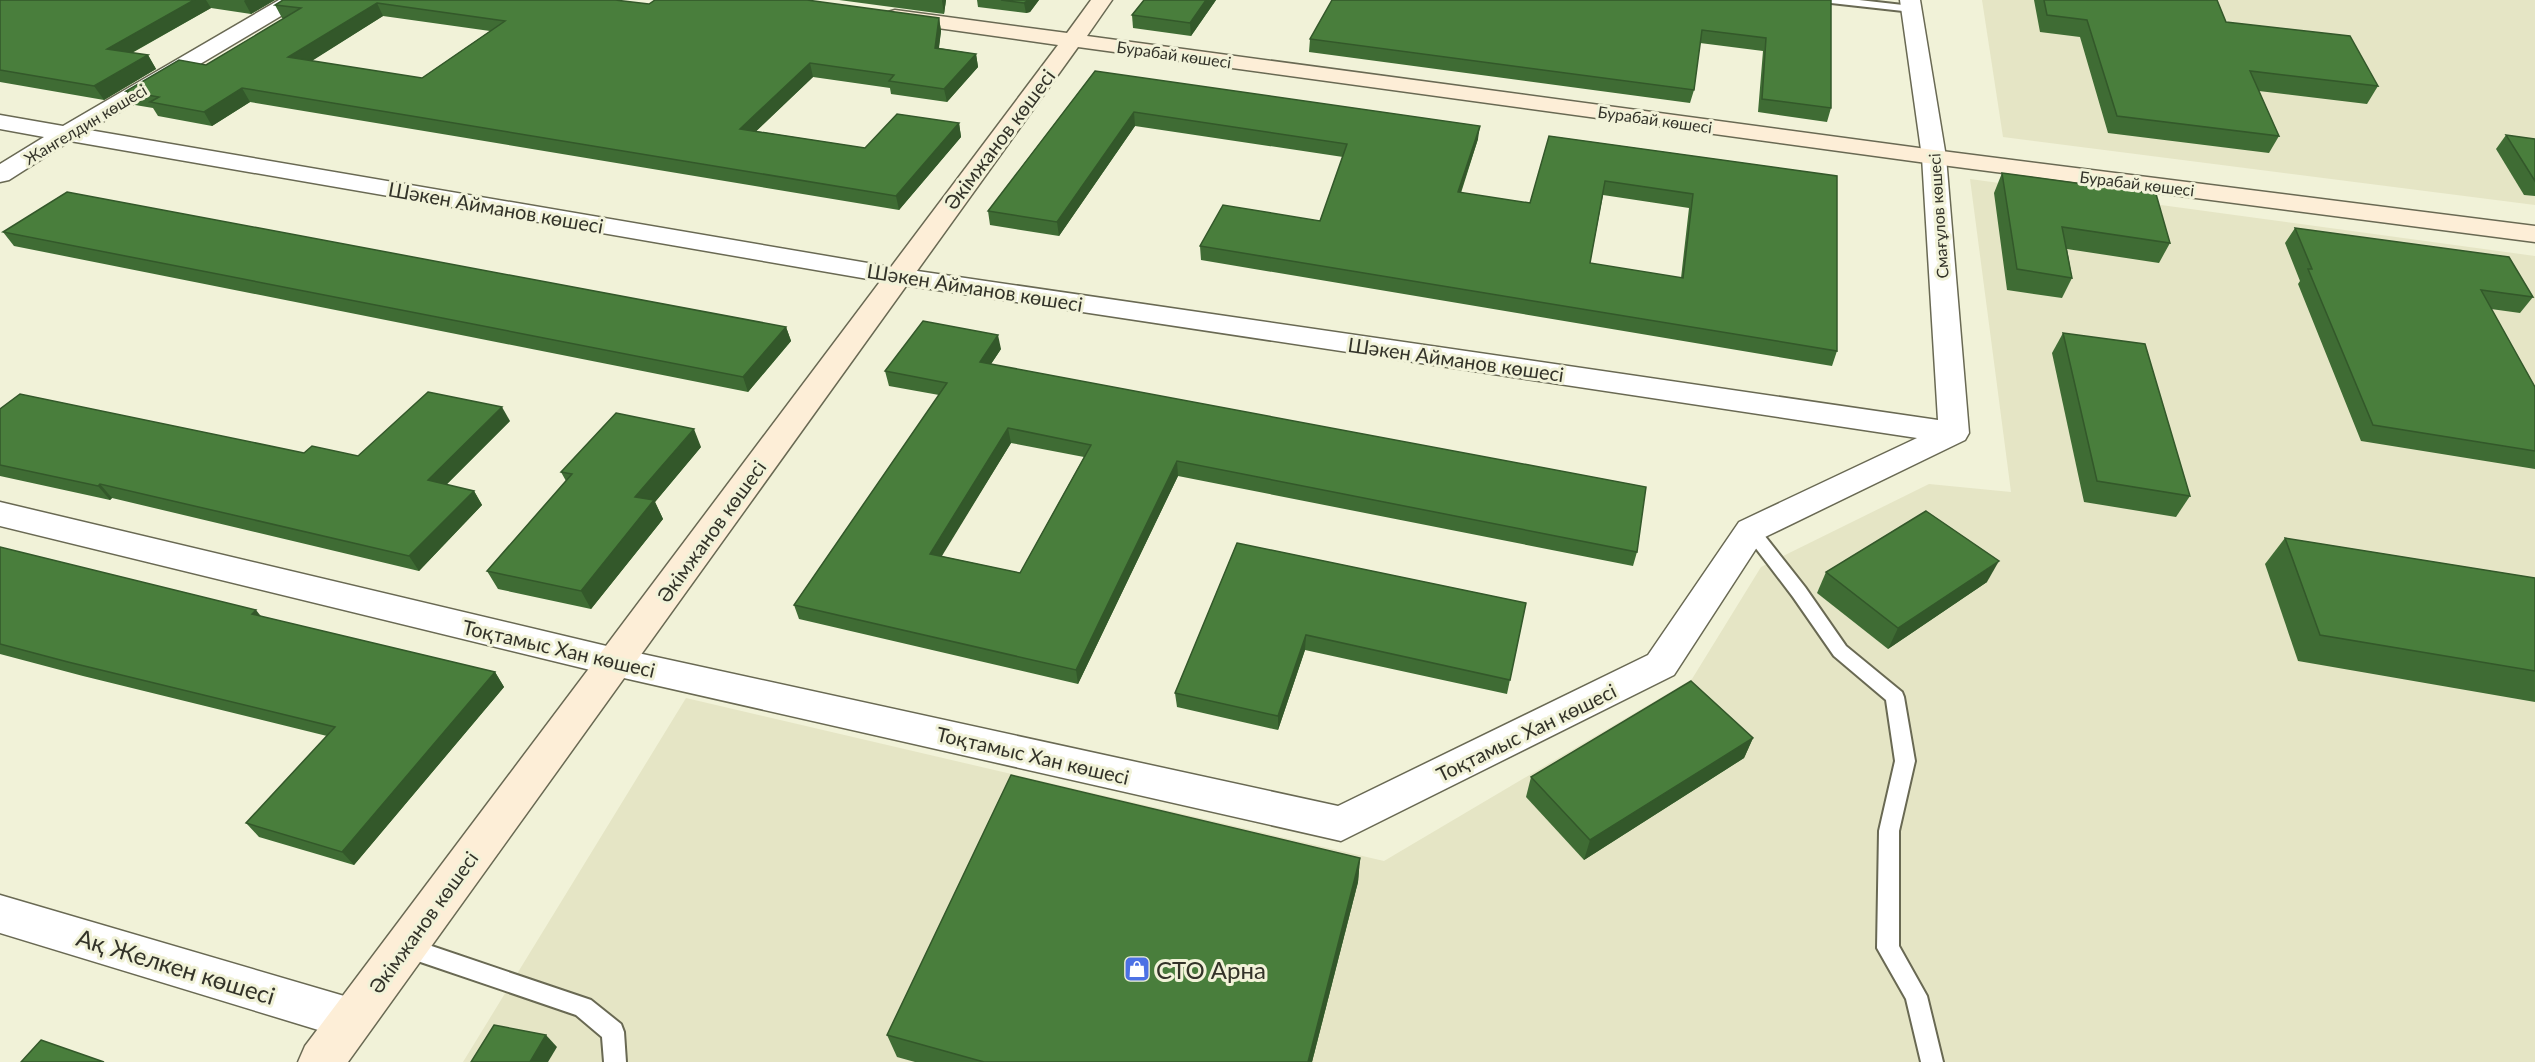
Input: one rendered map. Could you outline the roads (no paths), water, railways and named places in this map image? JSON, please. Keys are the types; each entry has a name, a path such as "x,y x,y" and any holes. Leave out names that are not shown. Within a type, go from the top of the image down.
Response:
{"street":[{"name":"Жангелдин көшесі","path":"0,175 67,133 294,0"},
{"name":"Әкімжанов көшесі","path":"321,1062 351,1018 1102,0"},
{"name":"Смағұлов көшесі","path":"1911,5 1934,157 1954,433"},
{"name":"Бурабай көшесі","path":"871,13 1934,157 2535,234"},
{"name":"Шәкен Айманов көшесі","path":"0,122 897,276 1954,433"},
{"path":"1750,530 1954,433"},
{"name":"Тоқтамыс Хан көшесі","path":"0,514 615,662 1341,824 1661,665 1750,530"},
{"name":"Ақ Желкен көшесі","path":"0,914 351,1018"}],"lane":[{"path":"1832,0 1911,5"},
{"path":"1750,530 1799,592 1840,651 1895,697 1905,761 1889,831 1888,948 1916,996 1932,1062"},
{"path":"404,947 583,1007 613,1032 615,1062"}],"place":[{"name":"СТО Арна","path":"1137,969"}]}
